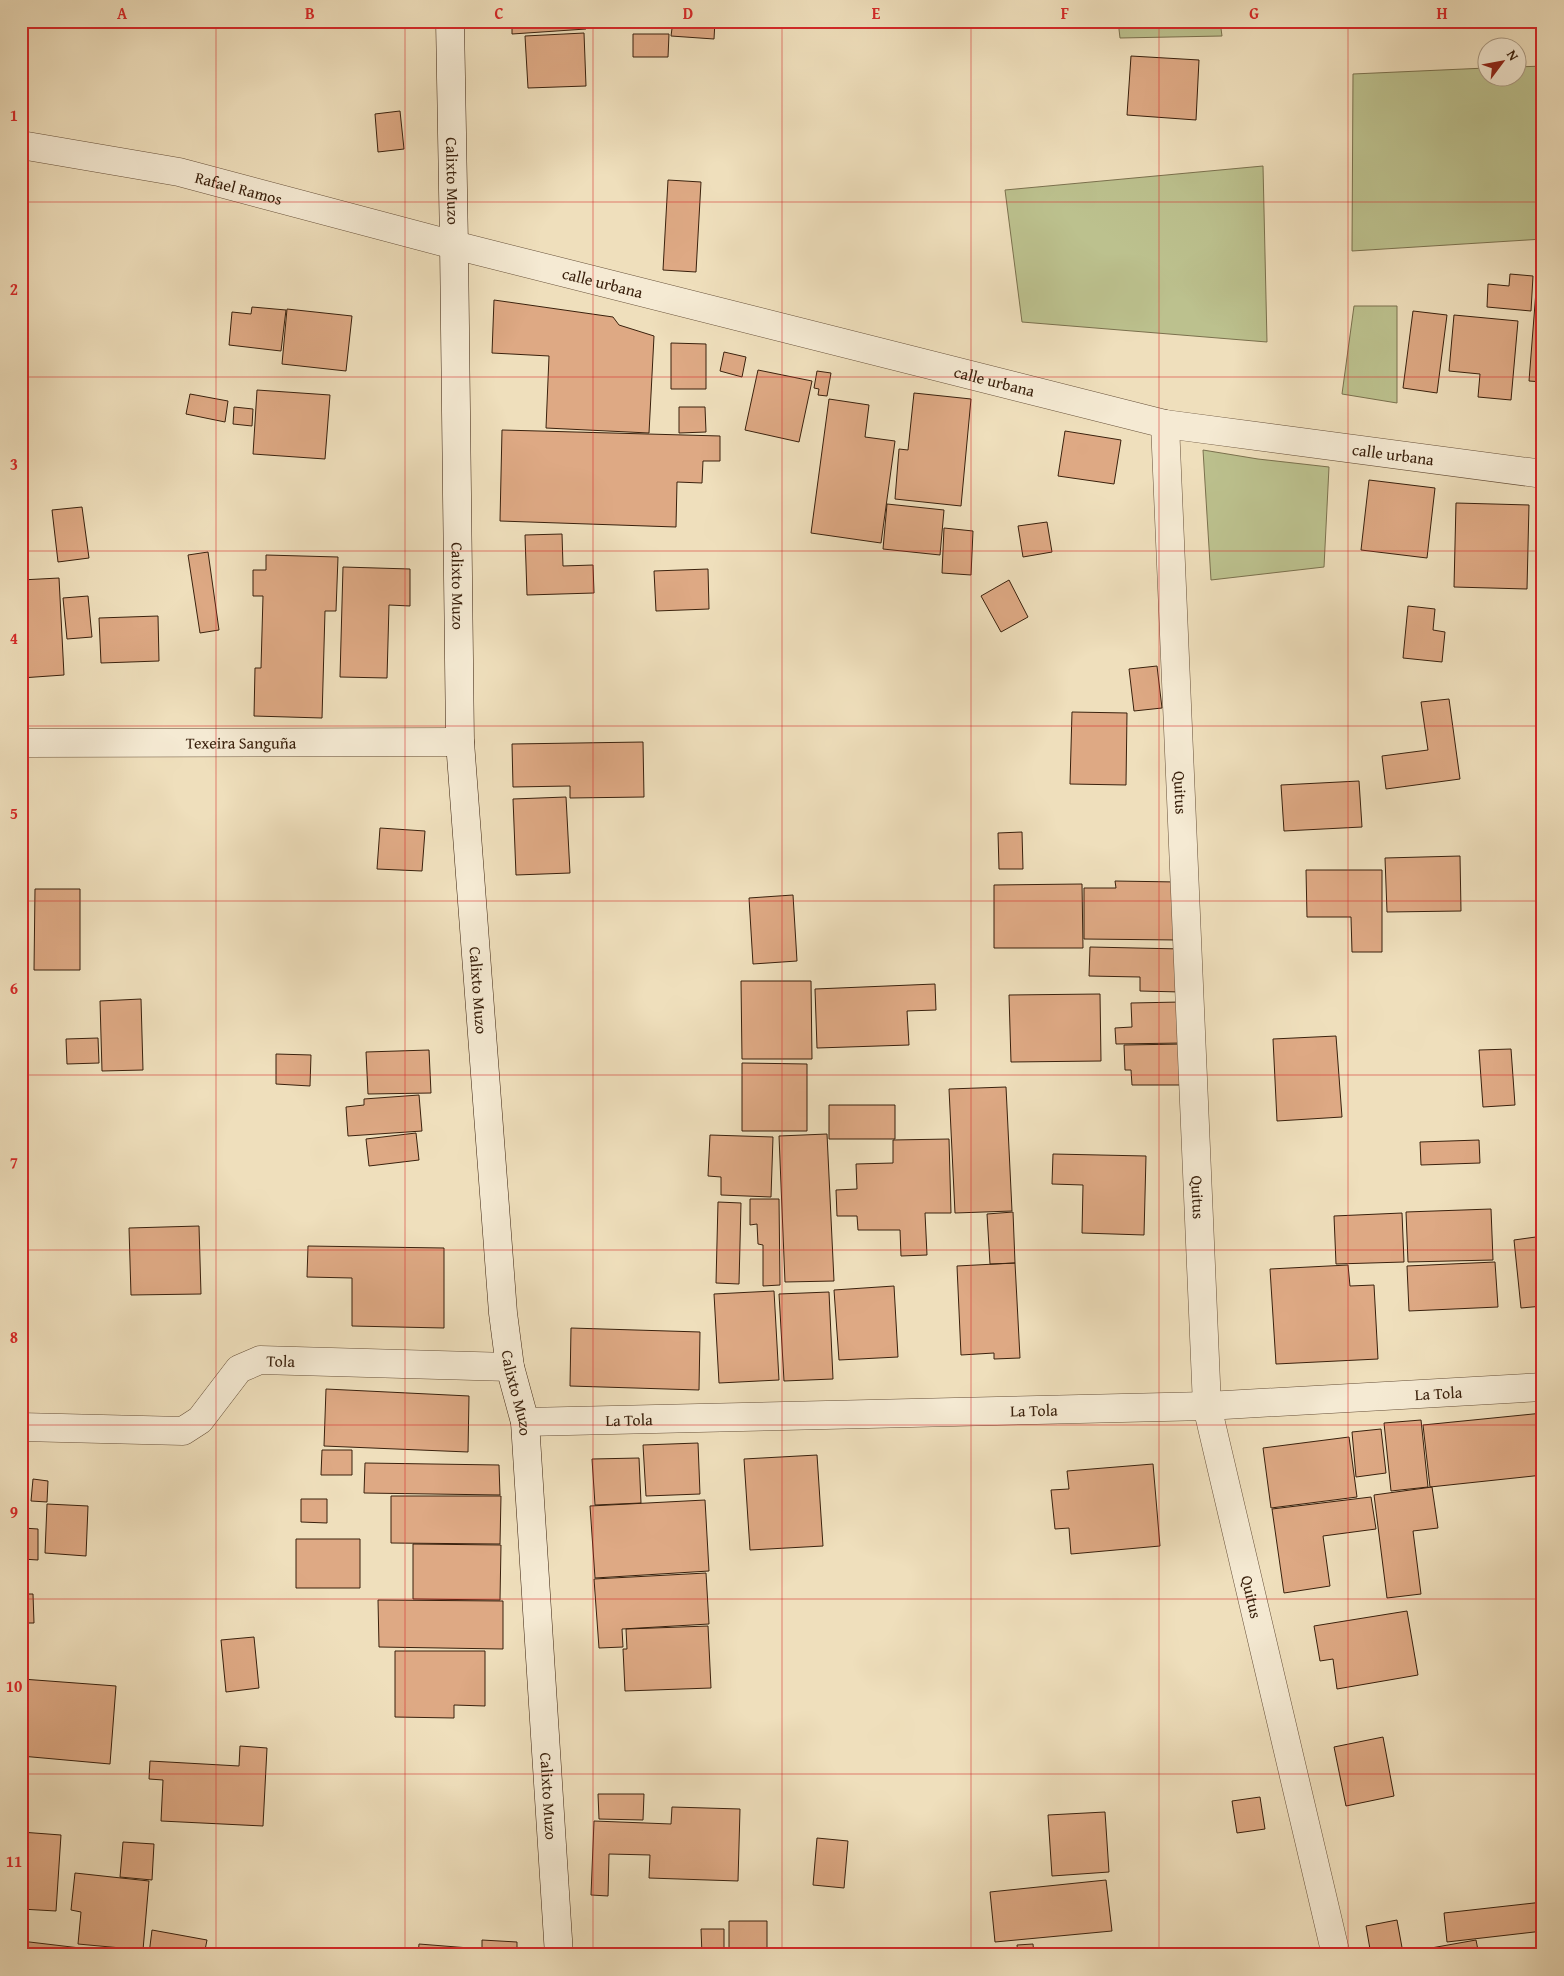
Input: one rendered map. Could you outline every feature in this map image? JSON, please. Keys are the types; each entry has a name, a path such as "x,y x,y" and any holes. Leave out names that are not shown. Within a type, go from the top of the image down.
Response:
{"street":[{"name":"Calixto Muzo","path":"450,21 460,742 503,1313 510,1368 525,1422 559,1955"},
{"name":"Rafael Ramos","path":"21,145 179,172 454,245"},
{"name":"calle urbana","path":"454,245 1165,424 1543,474"},
{"name":"Quitus","path":"1165,424 1207,1406 1336,1955"},
{"name":"Texeira Sanguña","path":"21,743 460,742"},
{"name":"Tola","path":"21,1427 183,1431 200,1420 240,1369 260,1360 510,1368"},
{"name":"La Tola","path":"525,1422 1207,1406 1543,1387"}],"green space":[{"path":"1118,21 1220,21 1222,36 1120,38"},
{"path":"1543,66 1543,239 1352,251 1353,74 1476,68 1476,88 1526,88 1526,67"},
{"path":"1263,166 1267,342 1022,322 1005,190"},
{"path":"1354,306 1397,306 1397,403 1342,394"},
{"path":"1203,450 1258,459 1329,467 1324,567 1211,580"}],"building":[{"path":"512,21 585,21 586,29 512,34"},
{"path":"673,21 715,21 714,39 671,36"},
{"path":"584,33 586,86 528,88 525,36"},
{"path":"633,34 669,34 668,57 633,57"},
{"path":"1131,56 1199,60 1196,120 1127,115"},
{"path":"400,111 404,149 378,152 375,114"},
{"path":"668,180 701,182 696,272 663,270"},
{"path":"1510,274 1533,276 1531,311 1487,307 1488,284 1509,286"},
{"path":"1537,278 1543,278 1543,382 1529,381"},
{"path":"494,300 613,317 619,325 654,336 649,433 546,428 549,356 492,353"},
{"path":"252,307 286,310 281,351 229,345 232,312 251,314"},
{"path":"287,309 352,316 346,371 282,364"},
{"path":"1413,311 1447,315 1437,393 1403,388"},
{"path":"1454,315 1518,321 1511,400 1478,397 1480,374 1449,371"},
{"path":"671,343 706,344 706,389 671,389"},
{"path":"724,352 746,357 742,377 720,371"},
{"path":"758,370 812,381 799,442 745,430"},
{"path":"817,371 831,373 827,396 818,395 819,389 814,388"},
{"path":"257,390 330,395 325,459 253,454"},
{"path":"914,393 971,399 961,506 895,499 899,449 908,450"},
{"path":"190,394 228,401 225,422 186,414"},
{"path":"829,399 869,405 865,437 895,441 881,543 811,533"},
{"path":"234,407 253,409 252,426 233,424"},
{"path":"679,407 705,407 706,432 679,433"},
{"path":"502,430 720,436 720,461 703,461 702,483 677,482 676,527 500,521"},
{"path":"1065,431 1121,440 1114,484 1058,476"},
{"path":"1369,480 1435,488 1427,558 1361,550"},
{"path":"1456,503 1529,505 1527,589 1454,587"},
{"path":"887,504 944,510 940,555 883,549"},
{"path":"82,507 89,558 58,562 52,510"},
{"path":"1047,522 1052,552 1023,557 1018,526"},
{"path":"944,528 973,531 971,575 942,573"},
{"path":"562,534 563,566 593,565 594,593 527,595 525,535"},
{"path":"208,552 219,630 200,633 188,555"},
{"path":"266,555 338,557 336,611 325,611 322,718 254,716 255,668 261,668 263,596 253,596 253,570 266,570"},
{"path":"343,567 410,569 410,606 389,605 387,678 340,677"},
{"path":"708,569 709,609 656,611 654,571"},
{"path":"59,578 64,675 21,678 21,580"},
{"path":"1009,580 1028,617 1001,632 981,596"},
{"path":"88,596 92,637 67,639 63,598"},
{"path":"1408,606 1435,609 1433,630 1445,632 1442,662 1403,658"},
{"path":"158,616 159,661 101,663 99,618"},
{"path":"1157,666 1162,708 1134,711 1129,669"},
{"path":"1449,699 1460,779 1386,789 1382,756 1428,750 1421,702"},
{"path":"1072,712 1127,713 1126,785 1070,784"},
{"path":"643,742 644,797 570,798 570,786 513,787 512,744"},
{"path":"1359,781 1362,827 1284,831 1281,785"},
{"path":"566,797 570,873 516,875 513,799"},
{"path":"380,828 425,831 422,871 377,869"},
{"path":"1022,832 1023,869 999,869 998,833"},
{"path":"1460,856 1461,911 1387,912 1385,858"},
{"path":"1306,870 1382,870 1382,952 1352,952 1351,917 1307,917"},
{"path":"1115,881 1177,882 1177,940 1084,939 1084,888 1116,888"},
{"path":"1082,884 1083,948 994,948 994,885"},
{"path":"35,889 80,889 80,970 34,970"},
{"path":"793,895 797,961 753,964 749,898"},
{"path":"1090,947 1182,949 1181,992 1140,991 1140,977 1089,976"},
{"path":"741,981 811,981 812,1059 742,1059"},
{"path":"935,984 936,1010 907,1011 909,1045 817,1048 815,989"},
{"path":"1100,994 1101,1061 1011,1062 1009,995"},
{"path":"141,999 143,1070 102,1071 100,1001"},
{"path":"1181,1002 1182,1043 1116,1044 1115,1028 1132,1027 1131,1003"},
{"path":"1336,1036 1342,1117 1277,1121 1273,1039"},
{"path":"98,1038 99,1063 67,1064 66,1039"},
{"path":"1184,1044 1185,1085 1132,1085 1131,1070 1125,1070 1124,1045"},
{"path":"1511,1049 1515,1105 1483,1107 1479,1050"},
{"path":"429,1050 431,1093 368,1094 366,1052"},
{"path":"276,1054 311,1055 310,1086 276,1084"},
{"path":"742,1063 807,1064 807,1131 742,1131"},
{"path":"1006,1087 1012,1211 955,1213 949,1089"},
{"path":"419,1095 422,1131 348,1136 346,1107 364,1105 364,1099"},
{"path":"829,1105 895,1105 895,1139 829,1139"},
{"path":"416,1133 419,1160 369,1166 366,1139"},
{"path":"827,1134 834,1281 785,1282 779,1136"},
{"path":"710,1135 773,1137 771,1197 721,1195 721,1177 708,1176"},
{"path":"949,1139 951,1213 925,1213 927,1255 901,1256 900,1230 858,1230 857,1216 837,1216 836,1190 857,1189 856,1164 893,1163 893,1140"},
{"path":"1479,1140 1480,1163 1421,1165 1420,1142"},
{"path":"1053,1154 1146,1156 1144,1235 1082,1233 1083,1185 1052,1184"},
{"path":"750,1199 779,1199 780,1285 763,1286 763,1245 758,1244 757,1224 750,1225"},
{"path":"718,1202 741,1203 739,1284 716,1283"},
{"path":"1491,1209 1493,1260 1408,1262 1406,1212"},
{"path":"1013,1212 1015,1263 990,1264 987,1214"},
{"path":"1402,1213 1404,1262 1336,1264 1334,1216"},
{"path":"199,1226 201,1294 131,1295 129,1228"},
{"path":"1543,1236 1543,1306 1521,1308 1514,1240"},
{"path":"308,1246 444,1248 444,1328 352,1326 352,1278 307,1277"},
{"path":"1495,1262 1498,1307 1409,1311 1407,1266"},
{"path":"1015,1263 1020,1358 994,1359 994,1353 961,1355 957,1266"},
{"path":"1348,1265 1350,1286 1374,1285 1378,1359 1276,1364 1270,1269"},
{"path":"894,1286 898,1357 839,1360 834,1290"},
{"path":"774,1291 779,1380 719,1383 714,1294"},
{"path":"829,1292 833,1379 784,1381 779,1294"},
{"path":"571,1328 700,1332 699,1390 570,1386"},
{"path":"326,1389 469,1396 468,1452 324,1446"},
{"path":"1543,1413 1543,1475 1430,1487 1423,1425"},
{"path":"1421,1420 1428,1487 1391,1491 1384,1423"},
{"path":"1381,1429 1386,1473 1356,1477 1352,1432"},
{"path":"1349,1437 1357,1497 1271,1508 1263,1448"},
{"path":"698,1443 700,1494 646,1496 643,1445"},
{"path":"322,1450 352,1450 352,1475 321,1475"},
{"path":"817,1455 823,1546 750,1550 744,1459"},
{"path":"639,1458 641,1503 595,1505 592,1459"},
{"path":"365,1463 499,1465 500,1495 364,1493"},
{"path":"1153,1464 1160,1546 1071,1554 1069,1528 1055,1529 1051,1490 1069,1489 1067,1471"},
{"path":"33,1479 48,1481 47,1502 31,1501"},
{"path":"1432,1487 1438,1528 1413,1531 1421,1594 1387,1598 1374,1495"},
{"path":"391,1496 501,1496 500,1544 391,1543"},
{"path":"1371,1497 1376,1529 1323,1536 1330,1586 1284,1593 1272,1509"},
{"path":"301,1499 327,1499 327,1523 301,1522"},
{"path":"705,1500 709,1571 595,1578 590,1506"},
{"path":"47,1504 88,1506 86,1556 45,1553"},
{"path":"23,1528 38,1529 38,1560 22,1559"},
{"path":"296,1539 360,1539 360,1588 296,1588"},
{"path":"413,1544 501,1545 500,1600 413,1599"},
{"path":"706,1573 709,1624 622,1629 623,1647 599,1648 594,1579"},
{"path":"21,1594 33,1594 34,1623 21,1623"},
{"path":"378,1600 503,1601 503,1649 379,1647"},
{"path":"1407,1611 1418,1675 1337,1689 1333,1659 1320,1661 1314,1626"},
{"path":"708,1626 711,1688 625,1691 623,1649 627,1649 626,1629"},
{"path":"254,1637 259,1688 226,1692 221,1640"},
{"path":"395,1651 485,1651 485,1706 454,1705 454,1718 395,1717"},
{"path":"22,1679 116,1686 110,1764 21,1756"},
{"path":"1383,1737 1394,1796 1346,1806 1334,1747"},
{"path":"240,1746 267,1748 263,1826 161,1821 163,1780 149,1779 150,1761 239,1766"},
{"path":"598,1794 644,1794 643,1820 599,1819"},
{"path":"1260,1797 1265,1829 1237,1833 1232,1801"},
{"path":"672,1807 740,1809 738,1881 649,1878 650,1855 609,1854 608,1896 591,1895 594,1821 671,1824"},
{"path":"1105,1812 1109,1872 1052,1876 1048,1815"},
{"path":"21,1832 61,1835 56,1911 21,1909"},
{"path":"817,1838 848,1841 844,1888 813,1885"},
{"path":"123,1842 154,1844 152,1880 120,1877"},
{"path":"75,1873 149,1881 143,1950 78,1944 81,1912 71,1910"},
{"path":"1106,1880 1112,1931 995,1942 990,1892"},
{"path":"1543,1902 1543,1931 1447,1942 1444,1913"},
{"path":"1397,1920 1403,1953 1476,1940 1479,1955 1371,1955 1366,1926"},
{"path":"729,1921 767,1921 767,1955 729,1955"},
{"path":"701,1929 724,1929 724,1955 702,1955"},
{"path":"152,1930 207,1940 204,1955 149,1954"},
{"path":"482,1940 517,1942 517,1955 418,1955 419,1944 482,1949"},
{"path":"21,1941 97,1950 96,1955 21,1955"},
{"path":"1033,1944 1034,1955 1018,1955 1017,1945"},
{"path":"292,1949 335,1951 335,1955 292,1955"},
{"path":"102,1950 142,1953 142,1955 102,1955"},
{"path":"1543,1950 1543,1955 1518,1955"}]}
